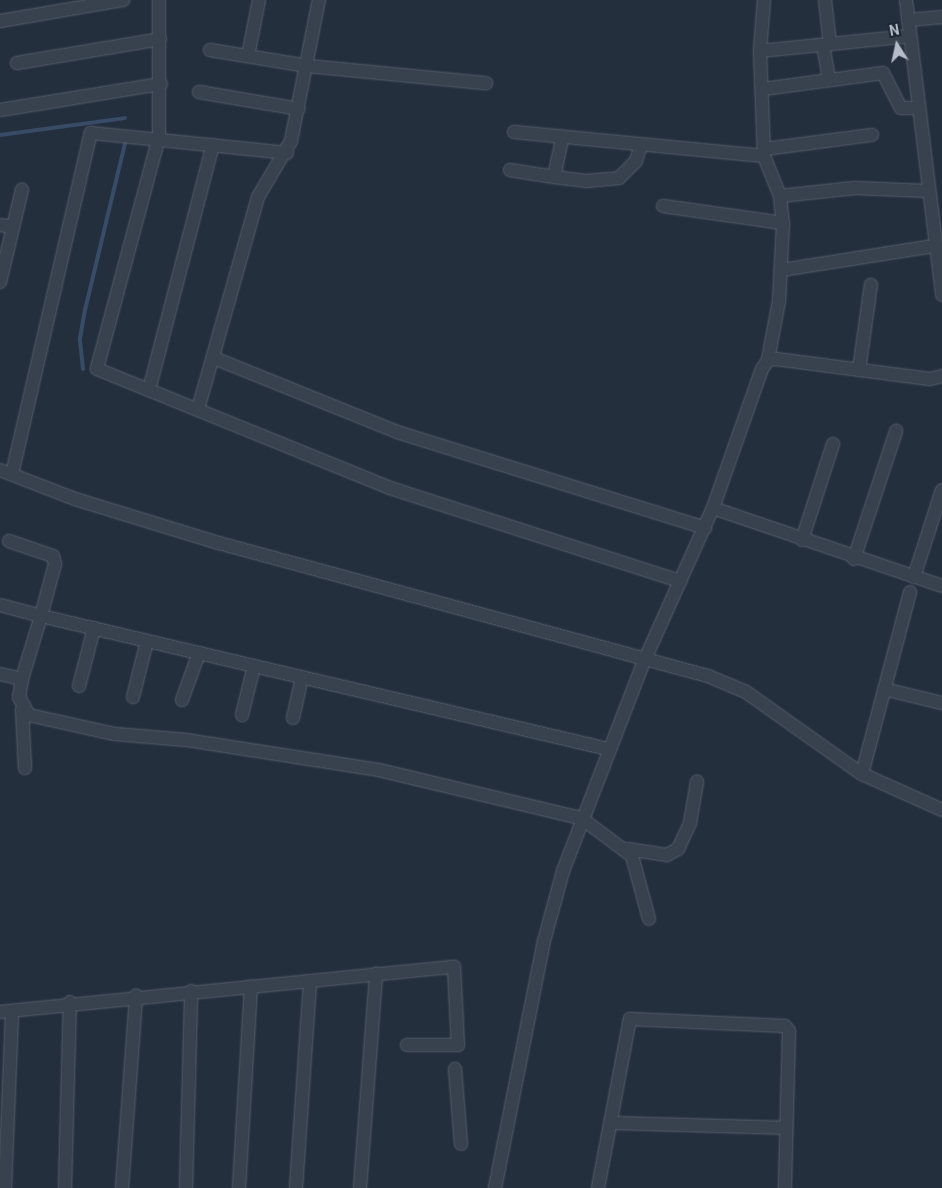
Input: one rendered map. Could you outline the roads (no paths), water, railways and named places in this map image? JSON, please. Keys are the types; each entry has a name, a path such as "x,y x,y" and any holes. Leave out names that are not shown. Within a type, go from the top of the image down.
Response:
{"street":[{"path":"0,20 123,0"},
{"path":"160,0 161,84 159,137 97,369 390,488 680,581"},
{"path":"248,56 258,0"},
{"path":"198,409 214,358 258,197 287,153 299,110 319,0"},
{"path":"495,1188 544,942 580,818 645,659 705,528 768,360 782,270 783,223 780,196 765,152 760,51 764,0"},
{"path":"825,0 829,80"},
{"path":"906,0 934,246 942,295"},
{"path":"908,20 942,17"},
{"path":"760,51 910,36"},
{"path":"16,63 160,39"},
{"path":"210,50 308,66 486,83"},
{"path":"762,89 883,73 902,108 919,108"},
{"path":"0,110 161,84"},
{"path":"199,92 299,110"},
{"path":"287,153 96,131 88,136 6,472 75,499 219,543 645,659 746,692 862,774 942,810"},
{"path":"514,132 641,145 765,152 872,135"},
{"path":"554,177 562,138"},
{"path":"149,390 214,145"},
{"path":"510,170 586,181 618,178 636,161 641,145"},
{"path":"780,196 855,188 928,191"},
{"path":"1,274 22,190"},
{"path":"663,206 783,223"},
{"path":"0,224 13,227"},
{"path":"782,270 934,246"},
{"path":"859,370 871,285"},
{"path":"214,358 397,432 705,528"},
{"path":"768,360 930,379 942,376"},
{"path":"854,559 896,431"},
{"path":"802,540 833,444"},
{"path":"914,577 942,490"},
{"path":"713,508 854,559 942,586"},
{"path":"9,541 53,556 55,564 22,679 25,768"},
{"path":"862,774 910,592"},
{"path":"0,605 608,749"},
{"path":"79,686 94,628"},
{"path":"133,697 147,641"},
{"path":"182,700 199,653"},
{"path":"242,716 254,666"},
{"path":"0,674 22,679"},
{"path":"293,718 302,677"},
{"path":"884,689 942,703"},
{"path":"22,709 28,715 115,734 379,770 580,818 627,849 666,855 678,849 690,823 697,782"},
{"path":"627,849 649,919"},
{"path":"5,1188 6,1012 70,1002 454,967 458,1045 407,1045"},
{"path":"360,1188 376,974"},
{"path":"296,1188 310,981"},
{"path":"239,1188 251,986"},
{"path":"186,1188 191,991"},
{"path":"122,1188 136,996"},
{"path":"65,1188 70,1002"},
{"path":"598,1188 630,1019 780,1023 789,1031 785,1188"},
{"path":"455,1069 461,1144"},
{"path":"610,1123 786,1128"}],"waterway":[{"path":"0,135 125,118"},
{"path":"83,369 80,338 85,310 126,139"}]}
